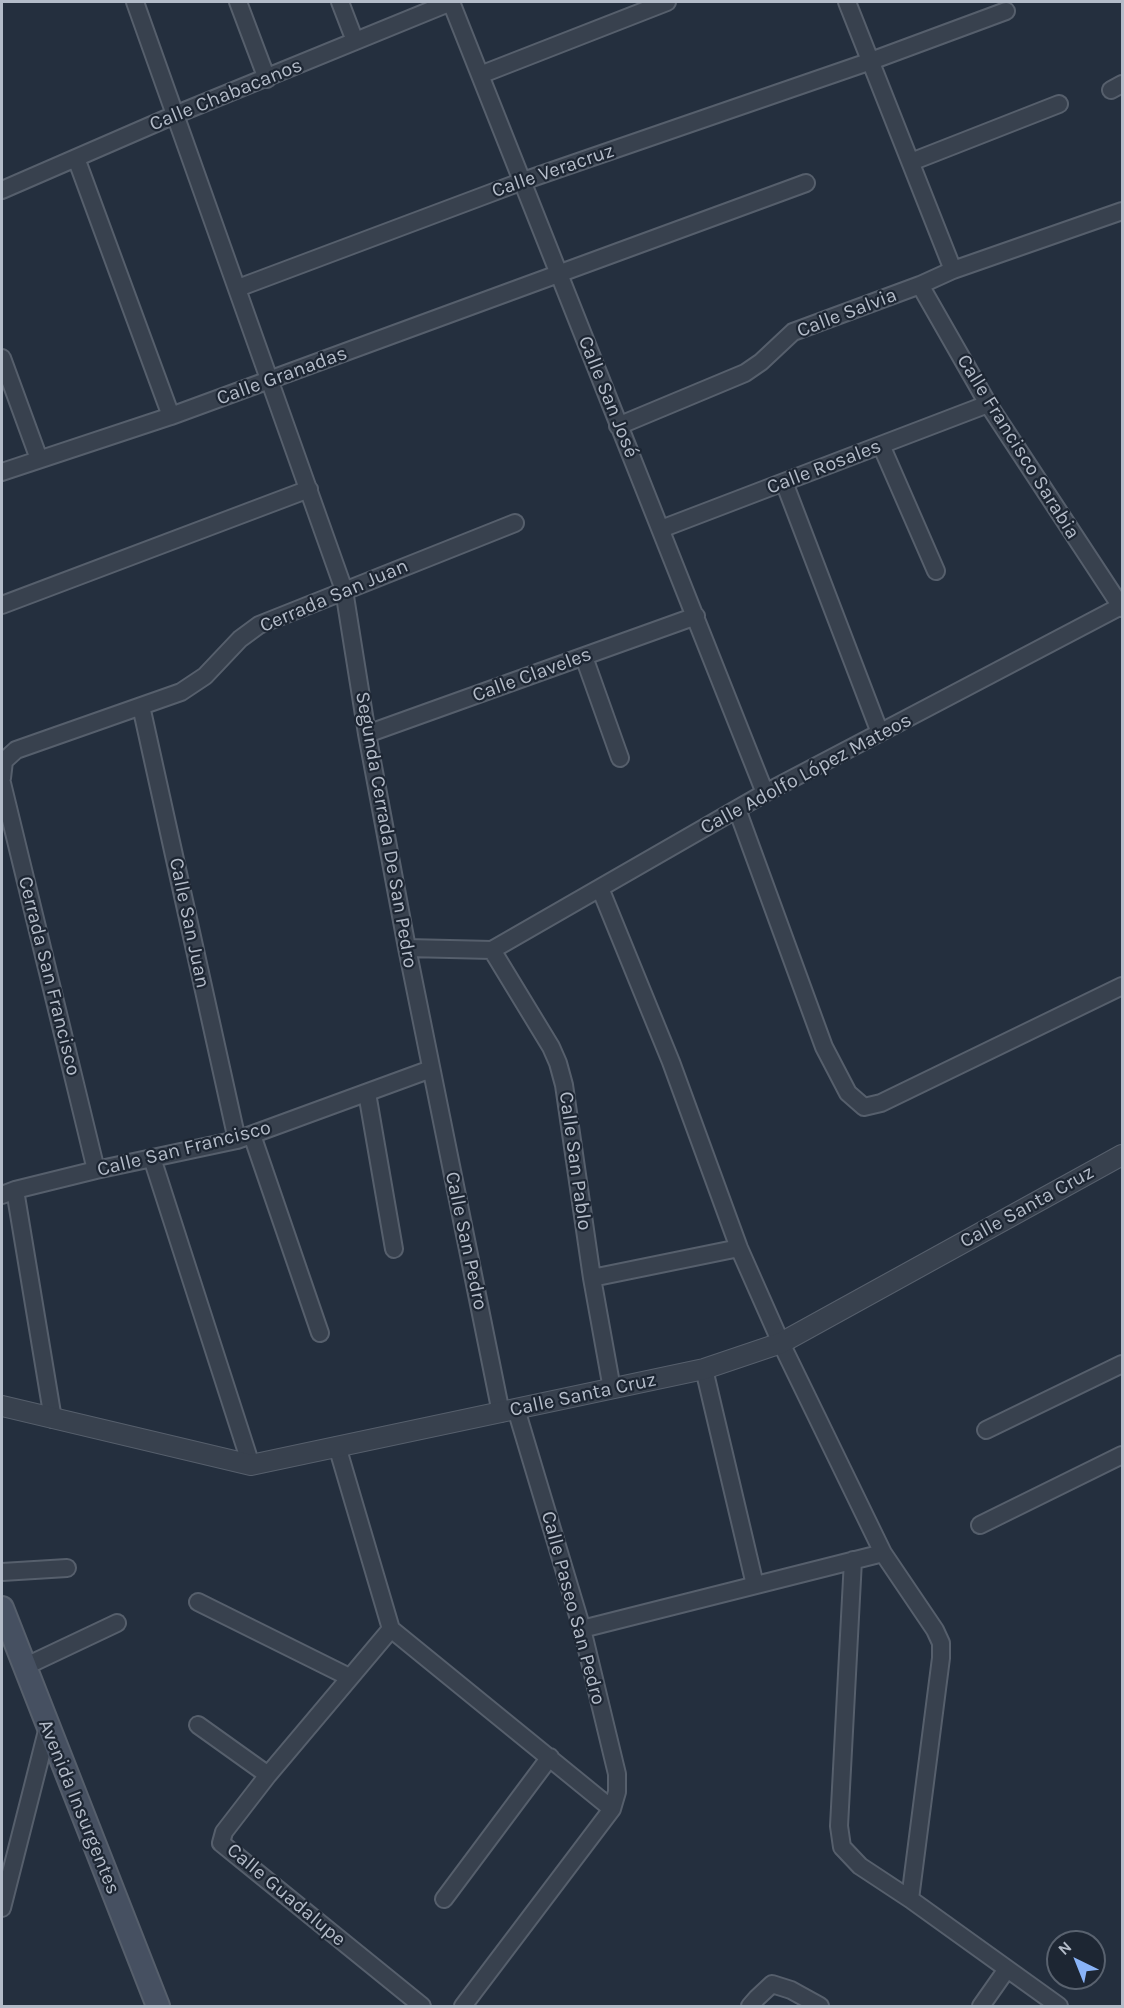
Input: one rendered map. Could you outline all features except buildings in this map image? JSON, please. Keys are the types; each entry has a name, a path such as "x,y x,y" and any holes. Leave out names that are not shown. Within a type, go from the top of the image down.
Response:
{"main road":[{"name":"Avenida Insurgentes","path":"2,1608 6,1632 24,1666 158,2007"}],"street":[{"path":"135,2 177,114 344,590"},
{"path":"238,2 267,79"},
{"path":"340,2 355,41"},
{"name":"Calle Chabacanos","path":"2,190 177,114 451,2"},
{"name":"Calle San José","path":"451,2 524,181 618,426 696,615 765,793"},
{"path":"480,75 667,2"},
{"path":"847,2 953,270"},
{"name":"Calle Veracruz","path":"238,288 524,181 871,61 1006,11"},
{"path":"911,162 1059,104"},
{"path":"76,158 171,416"},
{"name":"Calle Granadas","path":"2,472 171,416 806,183"},
{"name":"Calle Salvia","path":"618,426 746,374 793,332 920,285 953,270 1122,211"},
{"name":"Calle Francisco Sarabia","path":"920,285 988,404 1122,607"},
{"path":"2,358 39,459"},
{"name":"Calle Rosales","path":"661,529 988,404"},
{"path":"881,445 936,571"},
{"path":"783,482 880,733"},
{"path":"2,605 309,489"},
{"name":"Cerrada San Juan","path":"3,770 16,750 181,692 205,676 240,639 259,625 514,523"},
{"name":"Segunda Cerrada De San Pedro","path":"344,590 367,734 431,1069"},
{"name":"Calle Adolfo López Mateos","path":"492,950 765,793 1122,607"},
{"name":"Calle Claveles","path":"367,734 696,615"},
{"path":"584,657 620,758"},
{"name":"Calle San Juan","path":"141,706 244,1138 320,1333"},
{"name":"Cerrada San Francisco","path":"2,783 96,1170"},
{"path":"737,809 824,1047 848,1093 864,1107 881,1103 1122,986"},
{"path":"600,888 671,1062 739,1248 781,1343 883,1553 935,1630 941,1643 941,1658 910,1899"},
{"path":"407,948 492,950"},
{"name":"Calle San Pablo","path":"492,950 551,1047 558,1063 564,1085 592,1278 612,1389"},
{"name":"Calle San Francisco","path":"8,1192 96,1170 244,1138 431,1069"},
{"name":"Calle San Pedro","path":"431,1069 509,1411"},
{"path":"366,1093 394,1249"},
{"name":"Calle Santa Cruz","path":"2,1406 251,1465 704,1369 781,1343 1122,1155"},
{"path":"152,1158 251,1465"},
{"path":"8,1192 53,1419"},
{"path":"592,1278 739,1248"},
{"path":"986,1430 1122,1364"},
{"path":"704,1369 755,1585"},
{"name":"Calle Paseo San Pedro","path":"509,1411 582,1629 616,1774 617,1792 612,1809"},
{"path":"337,1446 392,1629 612,1809 463,2007"},
{"path":"980,1525 1122,1455"},
{"path":"582,1629 883,1553"},
{"path":"853,1560 839,1826 842,1847 860,1866 910,1899 1059,2007"},
{"path":"2,1572 66,1568"},
{"path":"198,1602 350,1677"},
{"path":"24,1666 117,1623"},
{"name":"Calle Guadalupe","path":"392,1629 268,1775 224,1832 221,1843 422,2007"},
{"path":"198,1725 268,1775"},
{"path":"2,1908 48,1727"},
{"path":"444,1899 550,1757"},
{"path":"981,2007 1007,1969"},
{"path":"750,2007 772,1984 791,1990 820,2007"}]}
